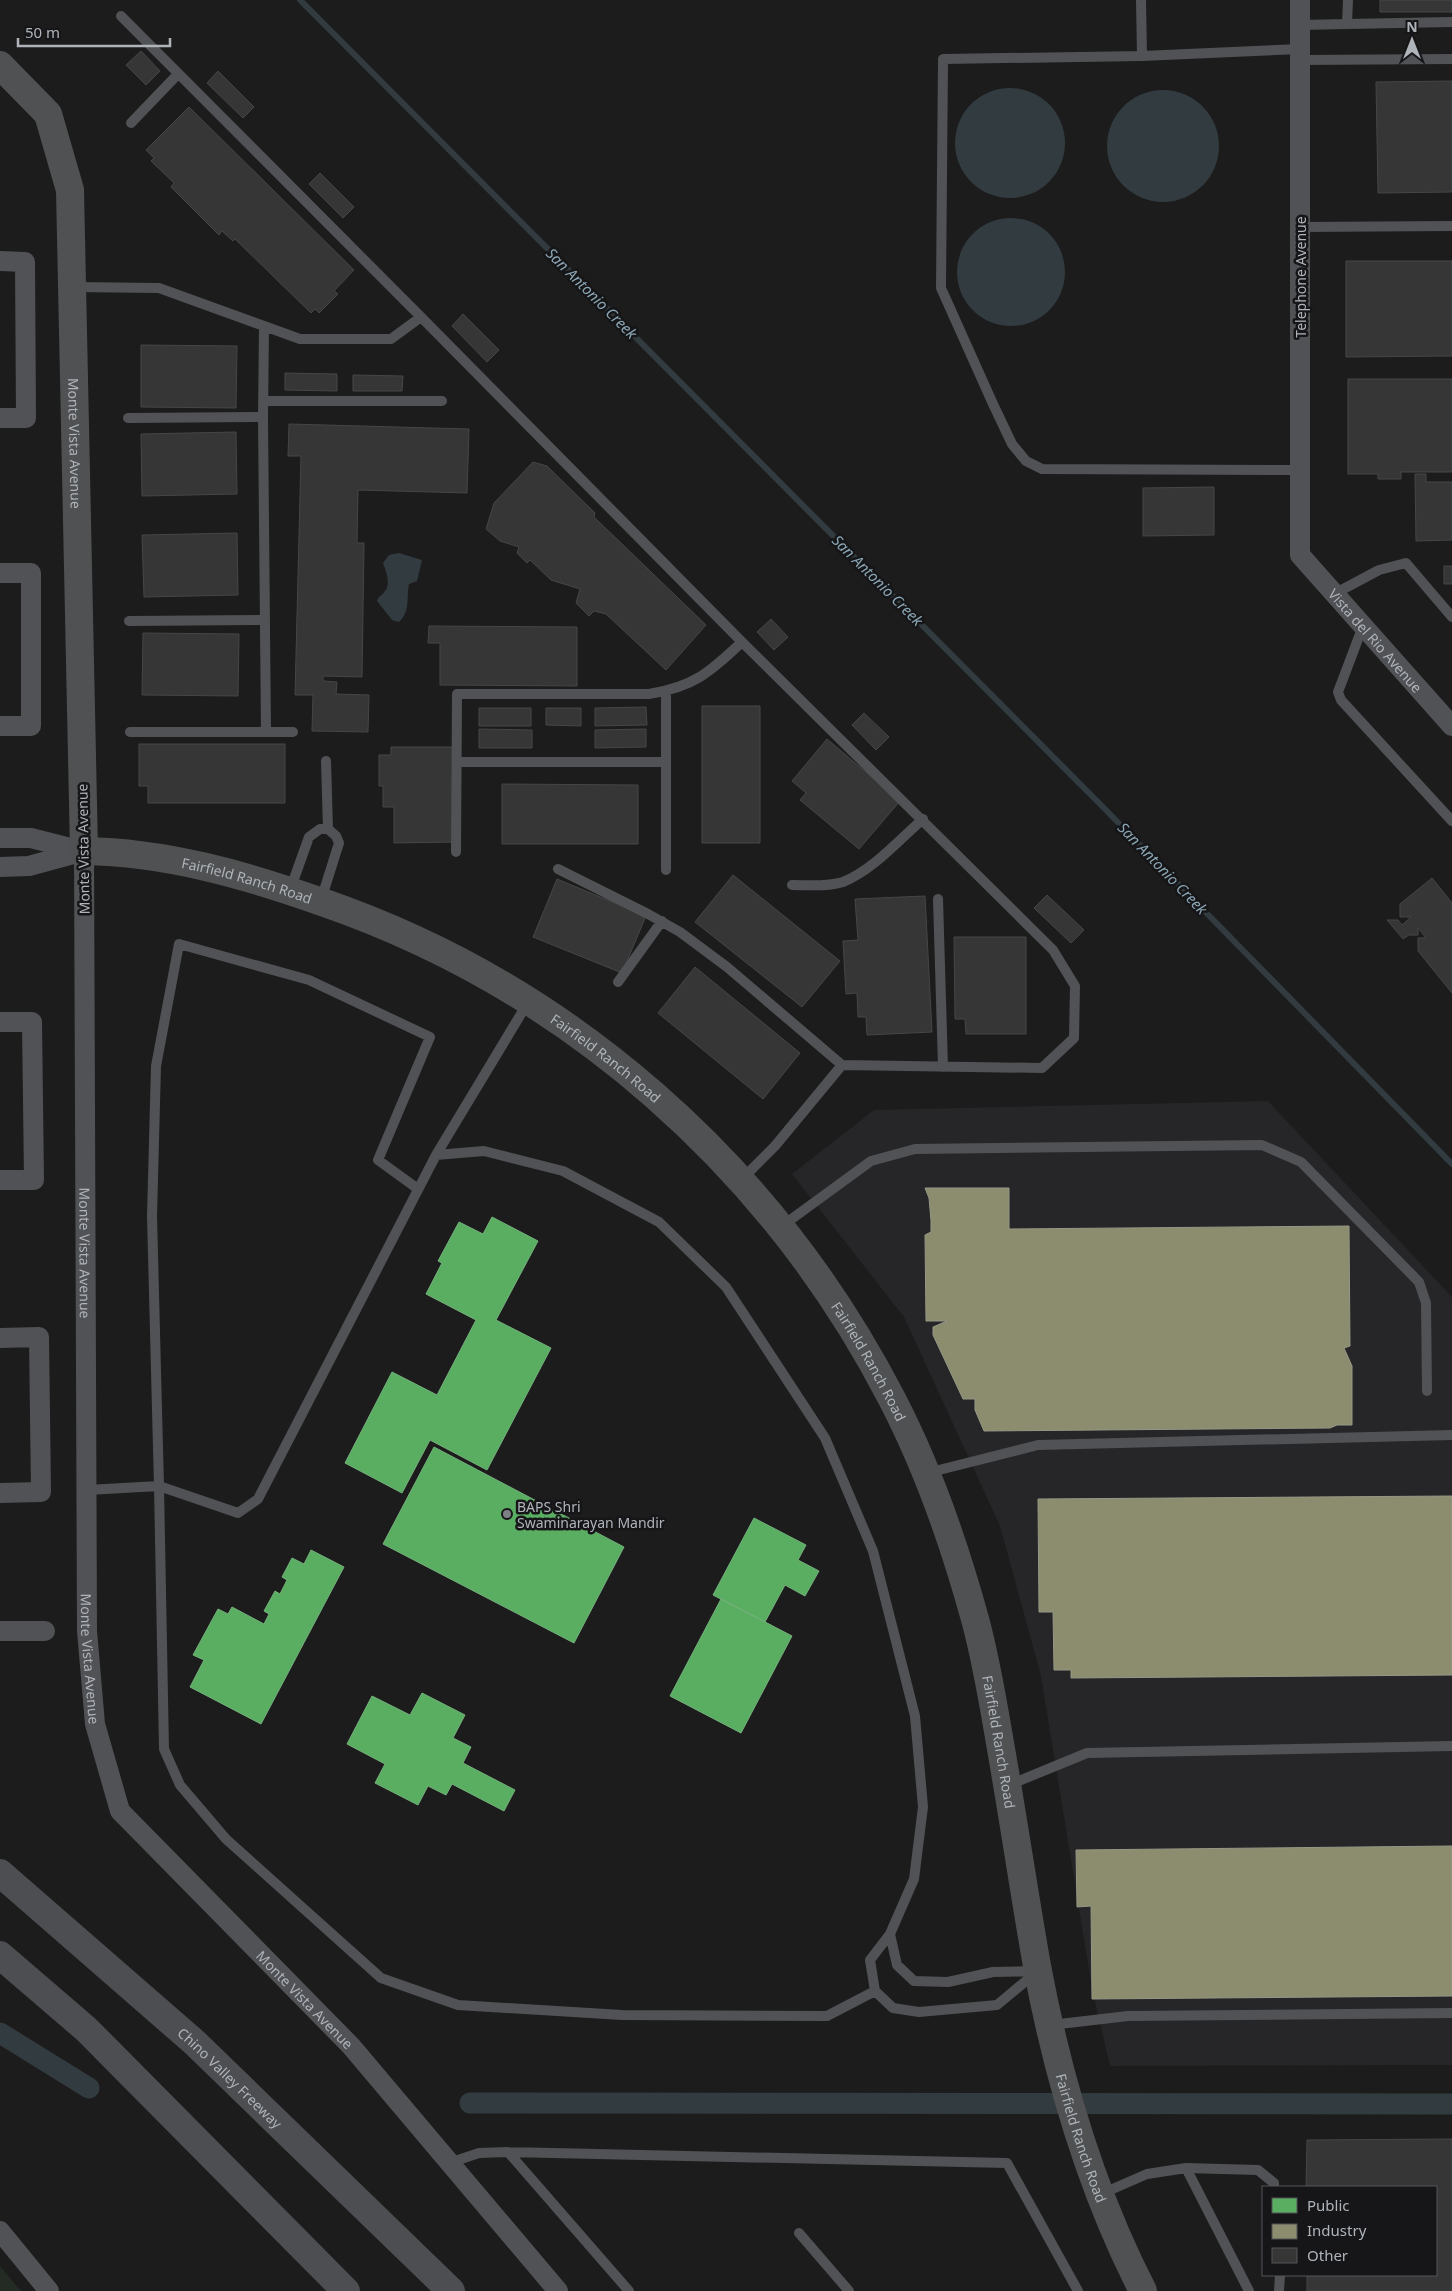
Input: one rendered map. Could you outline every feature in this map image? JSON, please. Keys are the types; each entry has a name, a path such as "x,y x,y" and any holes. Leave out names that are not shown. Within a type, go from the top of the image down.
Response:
{"highway":[{"name":"Chino Valley Freeway","path":"0,1873 194,2042 451,2291"},
{"path":"0,1955 86,2029 346,2291"}],"street":[{"name":"Telephone Avenue","path":"1300,0 1300,554"},
{"name":"Monte Vista Avenue","path":"0,65 48,114 70,190 84,852 87,1631 95,1724 120,1812 350,2046 558,2291"},
{"path":"0,262 25,262 26,418 0,418"},
{"name":"Vista del Rio Avenue","path":"1300,554 1452,726"},
{"path":"0,573 31,573 31,726 0,726"},
{"path":"0,838 31,838 84,852"},
{"path":"0,867 29,866 84,852"},
{"name":"Fairfield Ranch Road","path":"84,852 113,852 149,856 261,881 372,919 430,945 529,1000 617,1064 666,1106 742,1179 782,1226 842,1311 872,1360 926,1474 955,1553 976,1622 990,1685 1038,1971 1051,2025 1085,2156 1099,2195 1143,2291"},
{"path":"0,1022 32,1022 34,1180 0,1180"},
{"path":"0,1338 38,1337 41,1492 0,1493"},
{"path":"0,1631 45,1631"},
{"path":"0,2231 48,2291"}],"lane":[{"path":"1141,0 1142,56"},
{"path":"1348,0 1348,24"},
{"path":"120,16 742,642 1054,950 1075,986 1074,1038 1042,1068 842,1065 727,967 680,932 662,921 558,869"},
{"path":"1300,25 1452,22"},
{"path":"1301,470 1042,469 1026,461 1012,444 992,404 941,288 942,59 1300,55 1452,59"},
{"path":"131,123 178,74"},
{"path":"1300,227 1452,226"},
{"path":"72,286 159,288 300,339 391,340 421,317"},
{"path":"264,327 266,732"},
{"path":"263,401 442,402"},
{"path":"128,418 263,417"},
{"path":"1334,594 1380,570 1406,563 1452,617"},
{"path":"129,621 266,620"},
{"path":"1363,626 1338,692 1341,700 1452,821"},
{"path":"456,852 457,694 649,694 666,691 681,688 697,680 742,642"},
{"path":"666,691 666,870"},
{"path":"130,732 293,732"},
{"path":"326,761 328,829"},
{"path":"457,762 666,762"},
{"path":"792,885 824,885 842,882 860,873 923,819"},
{"path":"290,891 309,837 320,829 328,829 336,836 339,843 321,901"},
{"path":"938,899 943,1066"},
{"path":"618,982 662,921"},
{"path":"418,1189 378,1160 430,1037 309,980 179,944 156,1066 152,1216 164,1749 180,1785 226,1839 381,1978 458,2005 622,2015 827,2016 874,1991"},
{"path":"87,1490 159,1486 238,1512 258,1499 436,1155 529,1000"},
{"path":"742,1179 775,1146 842,1065"},
{"path":"782,1226 871,1161 915,1149 1262,1145 1301,1162 1418,1282 1426,1303 1427,1391"},
{"path":"436,1155 484,1151 562,1171 660,1222 726,1287 825,1438 873,1551 915,1716 923,1808 914,1879 890,1934 870,1960 874,1991 892,2008 919,2012 997,2005 1038,1971"},
{"path":"926,1474 1038,1445 1452,1435"},
{"path":"1007,1785 1087,1753 1452,1746"},
{"path":"890,1934 897,1965 914,1981 948,1982 993,1972 1038,1971"},
{"path":"1051,2025 1128,2016 1452,2013"},
{"path":"449,2163 479,2153 508,2152 1007,2163 1078,2291"},
{"path":"508,2152 629,2291"},
{"path":"1186,2168 1249,2291"},
{"path":"1099,2195 1147,2174 1186,2168 1258,2170 1274,2183 1274,2186"},
{"path":"799,2232 849,2291"},
{"path":"1279,2291 1280,2276"}],"shaded area":[{"path":"1010,88 1031,92 1049,104 1061,122 1065,143 1061,164 1049,182 1031,194 1010,198 989,194 971,182 959,164 955,143 959,122 971,104 989,92"},
{"path":"1163,90 1184,94 1202,107 1215,125 1219,146 1215,167 1202,185 1184,198 1163,202 1142,198 1124,185 1111,167 1107,146 1111,125 1124,107 1142,94"},
{"path":"1011,218 1032,222 1049,234 1061,251 1065,272 1061,293 1049,310 1032,322 1011,326 990,322 973,310 961,293 957,272 961,251 973,234 990,222"},
{"path":"399,553 422,560 417,581 409,584 407,609 399,622 392,620 377,601 388,585 383,563 389,555"},
{"path":"1268,1101 1452,1297 1452,2065 1110,2066 1092,1988 1041,1676 1000,1526 904,1317 792,1174 874,1110"},
{"path":"0,2266 21,2291 0,2291"}],"building: Public":[{"path":"492,1217 538,1241 496,1320 551,1348 487,1470 430,1440 402,1493 345,1463 392,1372 437,1395 476,1320 426,1294 442,1263 438,1261 459,1222 483,1234"},
{"path":"434,1447 624,1547 574,1643 383,1544"},
{"path":"754,1518 806,1545 798,1560 819,1571 805,1596 785,1585 765,1622 713,1595"},
{"path":"311,1550 344,1567 261,1724 190,1687 204,1660 193,1655 218,1609 228,1614 232,1607 264,1624 269,1614 264,1611 275,1591 280,1594 287,1580 282,1577 292,1558 304,1564"},
{"path":"721,1599 792,1636 741,1733 670,1696"},
{"path":"422,1693 465,1715 453,1738 471,1747 463,1763 515,1790 504,1811 452,1784 446,1795 428,1786 418,1805 375,1783 385,1764 347,1744 372,1696 410,1715"}],"building: Industry":[{"path":"925,1188 1009,1188 1009,1229 1349,1226 1350,1346 1344,1348 1352,1366 1352,1425 1337,1425 1330,1428 984,1431 975,1410 975,1399 963,1399 933,1335 933,1327 947,1321 926,1321 925,1235 931,1232 931,1221 929,1198"},
{"path":"1452,1496 1452,1675 1071,1678 1071,1670 1054,1670 1053,1612 1039,1612 1038,1499"},
{"path":"1452,1846 1452,1996 1092,1999 1091,1906 1077,1907 1076,1850"}],"building: Other":[{"path":"1380,0 1452,0 1452,12 1380,12"},
{"path":"141,51 160,71 146,85 126,65"},
{"path":"218,71 254,107 243,118 207,83"},
{"path":"1452,81 1452,192 1378,193 1376,82"},
{"path":"189,107 354,270 334,291 338,294 319,313 315,309 311,313 235,239 233,241 222,231 219,235 171,187 174,183 151,161 154,158 146,150"},
{"path":"320,173 354,207 343,218 309,184"},
{"path":"1346,261 1452,261 1452,356 1346,357"},
{"path":"463,314 499,350 487,362 452,326"},
{"path":"141,345 237,346 236,408 141,407"},
{"path":"285,373 337,374 337,391 285,390"},
{"path":"353,375 403,376 402,391 353,391"},
{"path":"1348,379 1452,379 1452,472 1401,472 1401,479 1378,479 1378,474 1348,474"},
{"path":"289,424 469,429 467,493 358,490 357,543 364,543 362,677 323,676 323,681 337,682 336,694 369,695 368,732 312,731 313,695 295,695 301,456 288,456"},
{"path":"236,432 237,494 142,496 141,434"},
{"path":"533,462 547,466 595,513 594,517 706,625 666,670 606,614 594,611 589,616 576,603 580,589 551,580 530,560 527,563 517,553 519,547 500,541 486,529 494,503"},
{"path":"1415,474 1426,474 1426,482 1452,482 1452,540 1416,541"},
{"path":"1214,487 1214,535 1143,536 1143,488"},
{"path":"237,533 238,595 144,597 142,535"},
{"path":"1444,566 1452,566 1452,584 1444,584"},
{"path":"771,619 788,637 774,650 757,632"},
{"path":"429,626 577,627 577,686 440,685 440,643 428,643"},
{"path":"143,633 239,634 238,696 142,695"},
{"path":"702,706 760,706 760,843 702,843"},
{"path":"646,707 647,725 595,726 595,708"},
{"path":"479,708 531,708 531,726 479,726"},
{"path":"546,708 581,708 581,726 546,725"},
{"path":"864,713 889,737 876,750 852,725"},
{"path":"479,729 532,730 532,748 479,748"},
{"path":"646,729 646,747 595,748 595,730"},
{"path":"827,739 900,801 859,849 800,800 806,793 792,781"},
{"path":"139,744 285,744 285,803 148,803 148,786 139,786"},
{"path":"391,747 455,747 456,842 394,843 394,807 383,807 383,786 379,786 379,755 391,755"},
{"path":"502,784 638,785 638,844 502,844"},
{"path":"733,875 840,961 802,1007 695,922"},
{"path":"1432,878 1452,903 1452,993 1418,951 1418,938 1426,938 1418,928 1418,935 1409,935 1403,939 1387,920 1398,920 1402,925 1411,917 1400,917 1400,904"},
{"path":"557,879 646,916 622,973 533,937"},
{"path":"1047,895 1084,930 1071,943 1034,908"},
{"path":"925,896 932,1032 867,1035 866,1017 858,1017 857,993 846,994 843,941 858,940 855,899"},
{"path":"954,937 1026,937 1026,1034 966,1034 965,1019 955,1019"},
{"path":"695,967 800,1053 763,1099 658,1013"},
{"path":"1452,2139 1452,2291 1307,2291 1307,2276 1437,2276 1437,2186 1306,2186 1307,2140"}],"waterway":[{"name":"San Antonio Creek","path":"300,0 1098,802 1452,1164"},
{"path":"0,2033 89,2088"},
{"path":"470,2103 1452,2104"}],"place":[{"name":"BAPS Shri Swaminarayan Mandir","path":"507,1514"}]}
